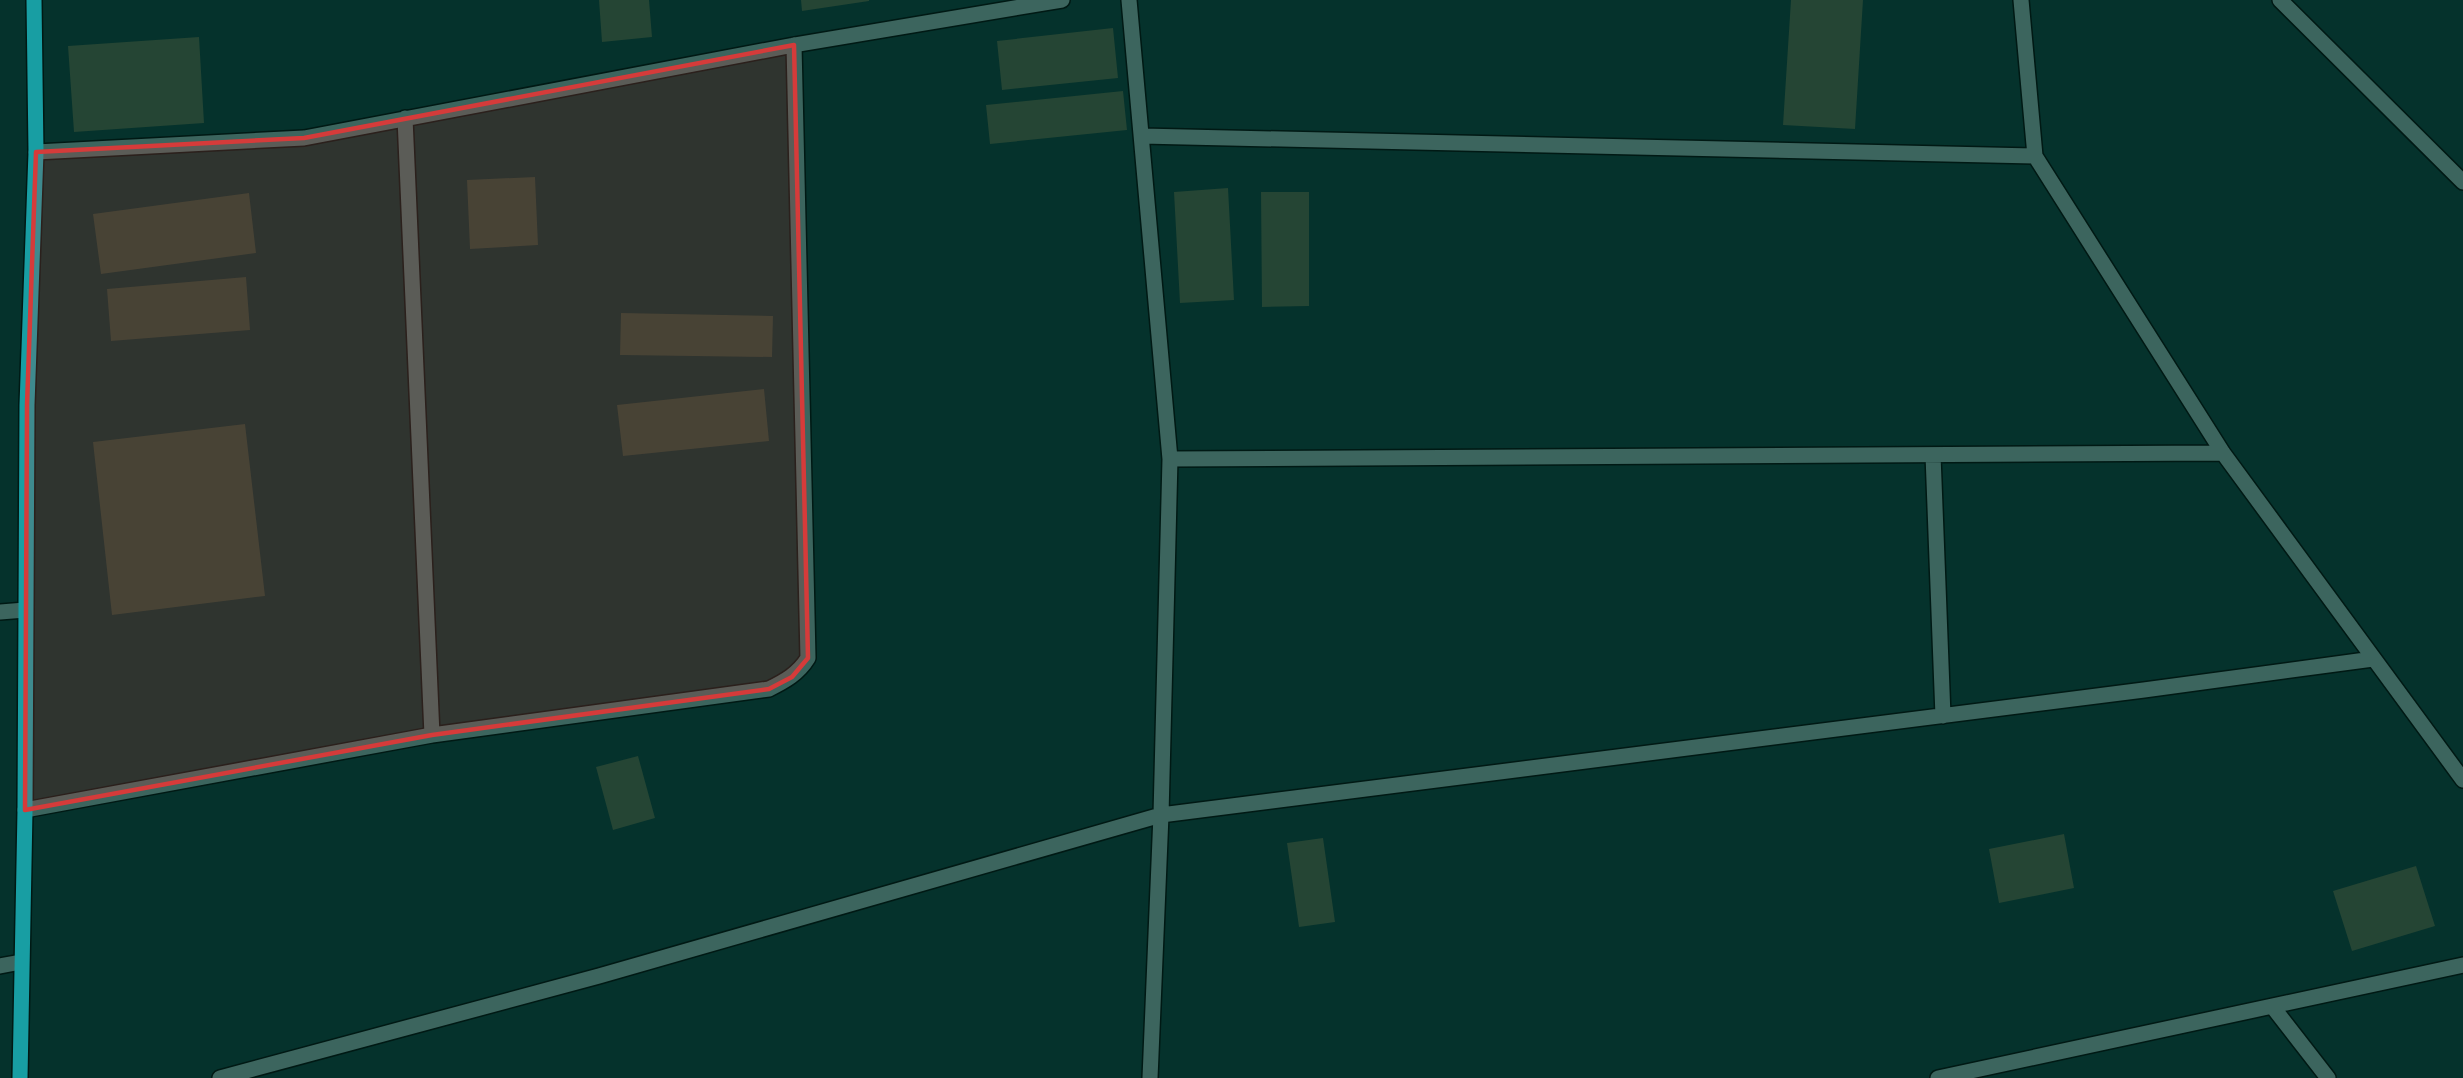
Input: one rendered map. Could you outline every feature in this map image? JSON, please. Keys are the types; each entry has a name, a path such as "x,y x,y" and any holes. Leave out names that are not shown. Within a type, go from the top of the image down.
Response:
{"main road":[{"path":"20,1078 26,810 27,405 36,152 34,0"}],"street":[{"path":"36,152 304,138 794,45 1062,0"},
{"path":"1129,0 1170,459 1161,815 1150,1078"},
{"path":"2021,0 2035,156 2223,453 2463,780"},
{"path":"2280,0 2463,182"},
{"path":"26,810 432,735 770,689 792,677 808,658 794,45"},
{"path":"405,118 432,735"},
{"path":"1142,136 2035,156"},
{"path":"1170,459 2223,453"},
{"path":"1932,455 1943,716"},
{"path":"0,612 25,610"},
{"path":"220,1078 599,976 1161,815 2373,659"},
{"path":"0,966 21,962"},
{"path":"1938,1078 2463,965"},
{"path":"2272,1006 2328,1078"}],"highlighted area":[{"path":"794,45 808,658 792,677 769,689 432,735 25,810 27,405 36,152 304,138"}],"building":[{"path":"599,0 649,0 652,37 602,42"},
{"path":"801,0 869,0 869,1 802,11"},
{"path":"1791,0 1863,0 1855,129 1783,125"},
{"path":"1113,28 1118,78 1002,90 997,41"},
{"path":"199,37 204,123 74,132 68,46"},
{"path":"1123,91 1127,130 990,144 986,105"},
{"path":"535,177 538,245 470,249 467,180"},
{"path":"1228,188 1234,300 1180,303 1174,192"},
{"path":"1261,192 1309,192 1309,306 1262,307"},
{"path":"249,193 256,253 101,274 93,214"},
{"path":"246,277 250,330 111,341 107,289"},
{"path":"621,313 773,316 772,357 620,355"},
{"path":"764,389 769,441 623,456 617,405"},
{"path":"245,424 265,596 112,615 93,442"},
{"path":"638,756 655,818 613,830 596,767"},
{"path":"2064,834 2074,888 1999,903 1989,849"},
{"path":"1323,838 1335,922 1299,927 1287,843"},
{"path":"2416,866 2435,926 2352,951 2333,891"}]}
